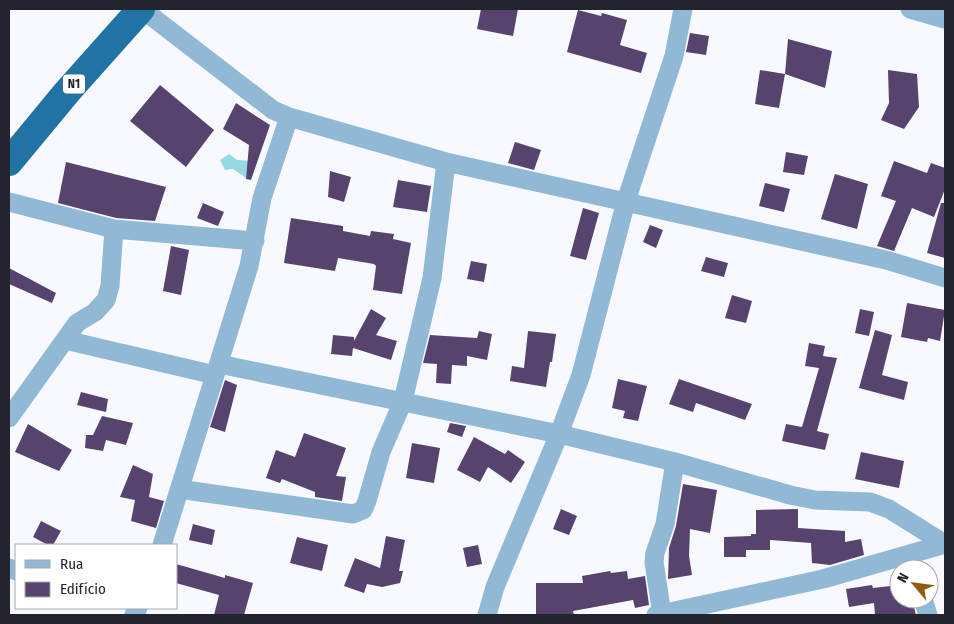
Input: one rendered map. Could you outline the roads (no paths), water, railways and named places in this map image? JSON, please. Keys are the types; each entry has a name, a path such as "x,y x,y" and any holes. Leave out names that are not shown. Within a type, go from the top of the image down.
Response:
{"highway":[{"name":"N1","path":"9,162 67,92 142,9"}],"street":[{"path":"142,9 274,110 289,117 446,162 886,260 945,278"},
{"path":"487,615 495,587 559,434 581,375 626,201 674,56 683,9"},
{"path":"910,9 945,20"},
{"path":"162,544 255,241 262,198 289,117"},
{"path":"179,489 354,514 363,510 381,452 403,401 432,278 446,162"},
{"path":"9,202 114,228 255,241"},
{"path":"9,418 77,324 95,312 106,300 110,286 114,228"},
{"path":"65,340 217,369 403,401 559,434 675,462 790,495 815,500 870,502 889,509 945,544"},
{"path":"675,462 665,524 655,553 654,562 659,614 889,566"},
{"path":"914,559 945,544"}],"water":[{"path":"229,154 237,160 251,161 246,178 233,169 225,170 220,160"}]}
